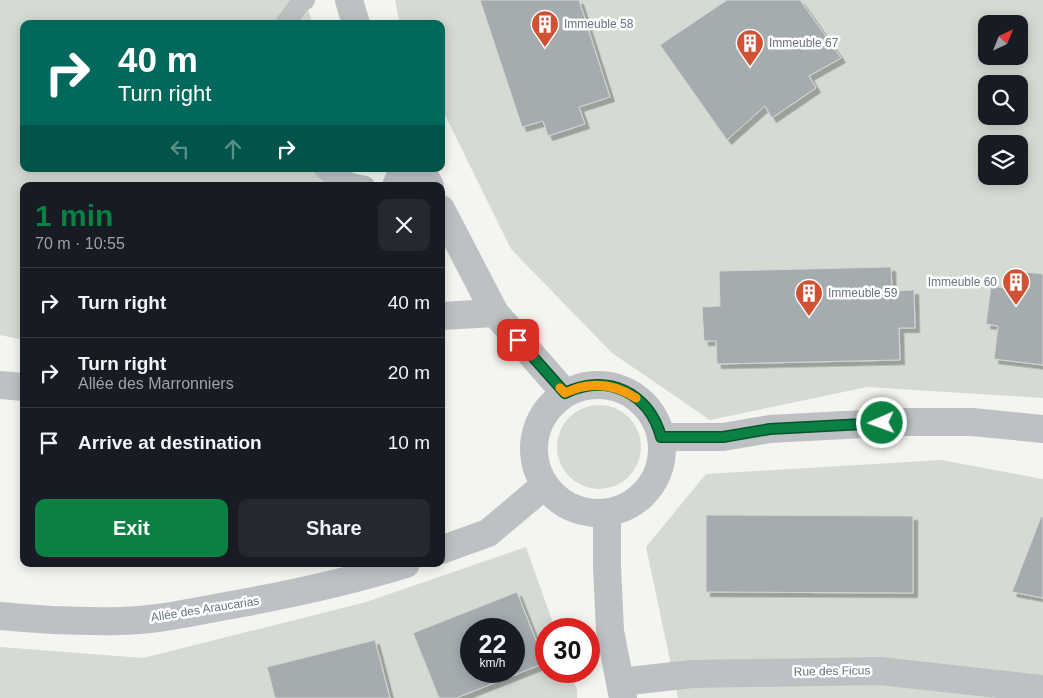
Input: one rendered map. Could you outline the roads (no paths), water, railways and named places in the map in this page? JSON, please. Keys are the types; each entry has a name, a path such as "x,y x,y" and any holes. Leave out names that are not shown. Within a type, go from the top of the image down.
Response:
{"street":[{"path":"348,0 355,20"},
{"path":"445,216 495,313 565,393"},
{"path":"445,316 495,313"},
{"path":"597,384 619,388 639,399 658,426 661,437 661,460 653,482 638,499 618,510 607,513 579,510 566,504 554,496 545,486 536,466 533,445 535,435 538,425 549,407 565,393 586,385 597,384"},
{"path":"0,385 20,387"},
{"path":"661,437 723,437 770,429 902,422 972,422 1043,429"},
{"path":"445,549 488,533 545,486"},
{"path":"607,513 606,566 610,632 622,690"},
{"name":"Allée des Araucarias","path":"0,616 48,620 124,621 181,614 247,603 364,577 396,567"},
{"name":"Rue des Ficus","path":"622,690 692,674 880,671 1043,689"}],"lane":[{"path":"288,20 301,2 306,0"},
{"path":"328,172 349,182"}],"place":[{"name":"Immeuble 58","path":"545,48"},
{"name":"Immeuble 67","path":"750,67"},
{"name":"Immeuble 60","path":"1016,306"},
{"name":"Immeuble 59","path":"809,317"}]}
